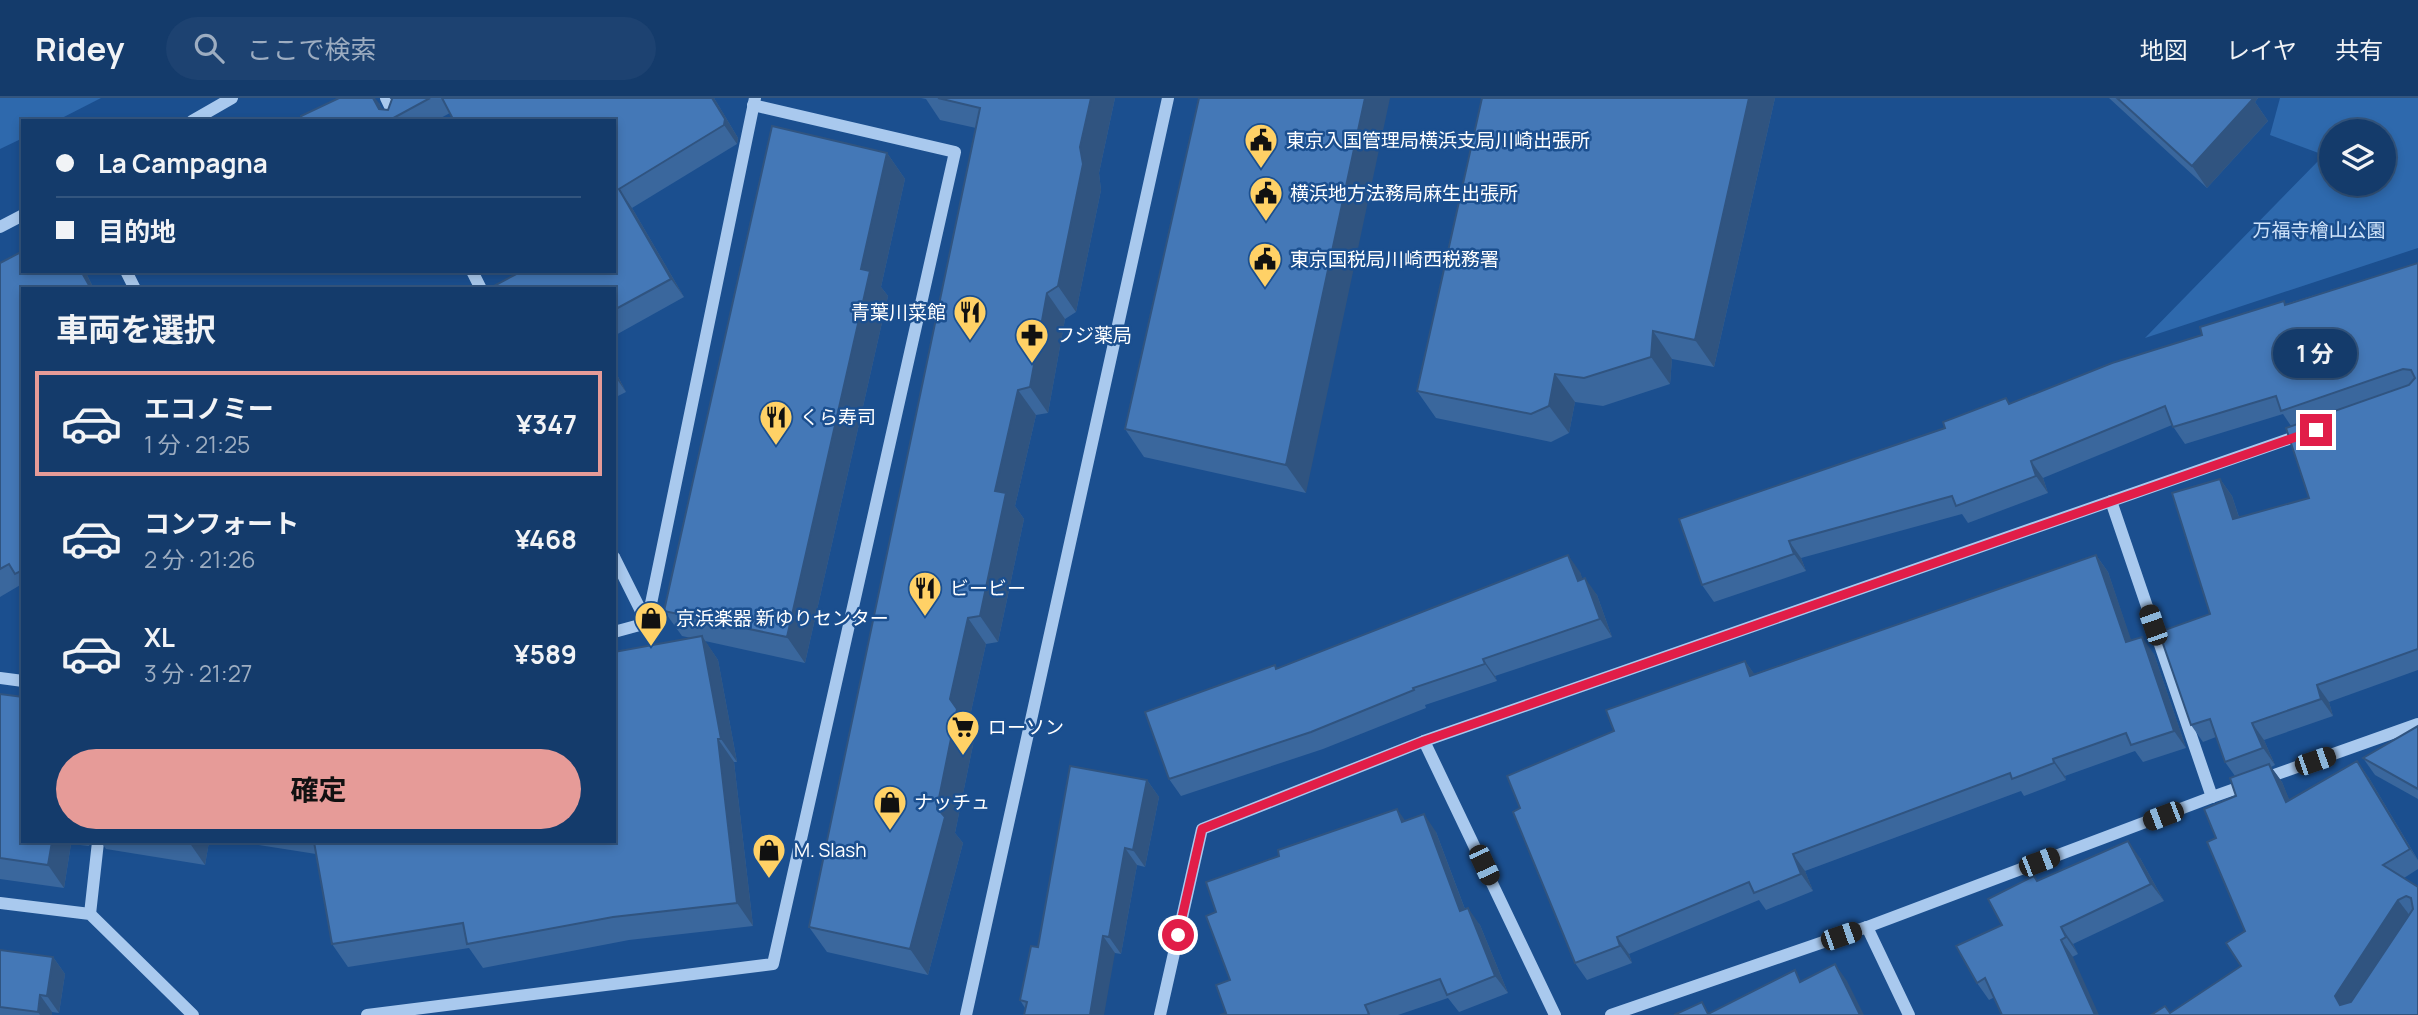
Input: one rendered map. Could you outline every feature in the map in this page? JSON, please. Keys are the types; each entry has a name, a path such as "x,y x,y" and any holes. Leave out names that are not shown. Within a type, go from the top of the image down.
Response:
{"street":[{"path":"195,119 232,98"},
{"path":"386,98 396,119"},
{"path":"965,1015 1168,98"},
{"path":"367,1015 773,964 955,152 754,101 647,623"},
{"path":"0,227 21,216"},
{"path":"1160,1015 1202,829 1424,741 2316,430"},
{"path":"2111,501 2212,797"},
{"path":"616,561 647,623"},
{"path":"616,631 647,623"},
{"path":"0,678 21,681"},
{"path":"1611,1015 1867,927 2212,797 2418,724"},
{"path":"1424,741 1555,1015"},
{"path":"90,914 98,843"},
{"path":"0,903 90,914 193,1015"},
{"path":"1867,927 1909,1015"}],"green space":[{"path":"0,98 101,98 60,119 21,119 21,139 0,149"},
{"name":"万福寺檜山公園","path":"2280,98 2418,98 2418,248 2145,338 2319,160 2319,196 2396,196 2396,119 2319,119 2319,153 2270,135"}],"building":[{"path":"339,98 373,98 379,109 388,110 391,98 430,98 392,119 302,119 301,116"},
{"path":"442,98 712,98 725,119 724,125 619,189 671,279 616,309 616,287 492,287 518,273 616,273 616,119 453,119"},
{"path":"938,98 1091,98 1080,147 1083,164 1058,286 1047,293 1030,387 1018,390 995,491 1006,493 980,616 968,618 950,699 957,709 937,808 945,817 910,949 809,927 980,108"},
{"path":"1199,98 1365,98 1286,465 1125,429"},
{"path":"1482,98 1749,98 1695,340 1653,331 1651,357 1584,378 1555,374 1549,406 1531,414 1417,391"},
{"path":"2117,98 2251,98 2253,99 2192,166"},
{"path":"772,126 887,153 861,269 870,271 787,637 664,611"},
{"path":"21,252 21,273 82,273 90,287 21,287 21,571 15,574 9,564 0,569 0,263"},
{"path":"2418,263 2418,649 2317,685 2321,699 2252,723 2263,748 2225,762 2210,719 2191,725 2159,632 2210,614 2172,493 2220,479 2233,519 2309,498 2286,428 2409,385 2415,378 2411,370 2403,369 2281,411 2276,396 2173,427 2165,406 2031,461 2036,476 1956,506 1952,496 1789,541 1794,554 1702,585 1679,519 1945,428 1943,422 2006,398 2009,404 2112,363 2202,335 2200,327 2284,301 2285,305"},
{"path":"1568,555 1578,581 1585,578 1600,619 1483,659 1485,664 1413,688 1414,690 1311,732 1169,779 1145,712 1275,665 1276,669"},
{"path":"2096,555 2126,642 2142,637 2174,731 2131,745 2126,733 2053,759 2054,763 2012,779 2010,773 1793,854 1801,874 1754,893 1749,882 1617,937 1620,946 1575,963 1513,812 1520,808 1507,776 1614,731 1606,710 1745,661 1750,676"},
{"path":"702,636 721,739 718,739 737,903 613,917 467,944 463,923 332,944 314,843 616,843 616,652"},
{"path":"0,694 21,697 21,843 52,843 48,865 0,858"},
{"path":"2418,726 2418,789 2363,758"},
{"path":"2357,761 2410,849 2383,865 2418,887 2418,1015 2151,1015 2165,1006 2170,1013 2241,966 2226,943 2245,931 2207,842 2216,838 2204,809 2236,796 2230,778 2269,764 2286,802","holes":["2406,896 2411,898 2413,909 2351,1002 2340,1005 2335,996 2398,900"]},
{"path":"1070,766 1147,780 1133,850 1125,848 1109,937 1103,936 1090,1015 1024,1015 1027,1002 1020,1000 1031,946 1038,947"},
{"path":"1397,809 1402,822 1424,814 1460,911 1468,908 1495,976 1447,995 1440,979 1365,1005 1369,1014 1367,1015 1220,1015 1226,1013 1216,985 1230,980 1206,916 1216,912 1206,882 1279,856 1278,850"},
{"path":"2128,841 2151,884 2061,927 2066,937 2061,940 2095,1015 2002,1015 1985,978 1977,983 1956,946 2002,925 1988,899 2034,876 2037,881"},
{"path":"0,950 53,957 47,996 40,995 38,1012 0,1007"},
{"path":"1835,964 1860,1015 1674,1015 1702,1002 1708,1014 1795,970 1800,982"}],"place":[{"name":"東京入国管理局横浜支局川崎出張所","path":"1261,170"},
{"name":"横浜地方法務局麻生出張所","path":"1266,223"},
{"name":"東京国税局川崎西税務署","path":"1265,289"},
{"name":"青葉川菜館","path":"970,342"},
{"name":"フジ薬局","path":"1032,365"},
{"name":"くら寿司","path":"776,447"},
{"name":"ビービー","path":"925,618"},
{"name":"京浜楽器 新ゆりセンター","path":"651,648"},
{"name":"ローソン","path":"963,757"},
{"name":"ナッチュ","path":"890,832"},
{"name":"M. Slash","path":"769,880"}],"route":[{"path":"1178,935 1202,829 1424,741 2316,430"}]}
